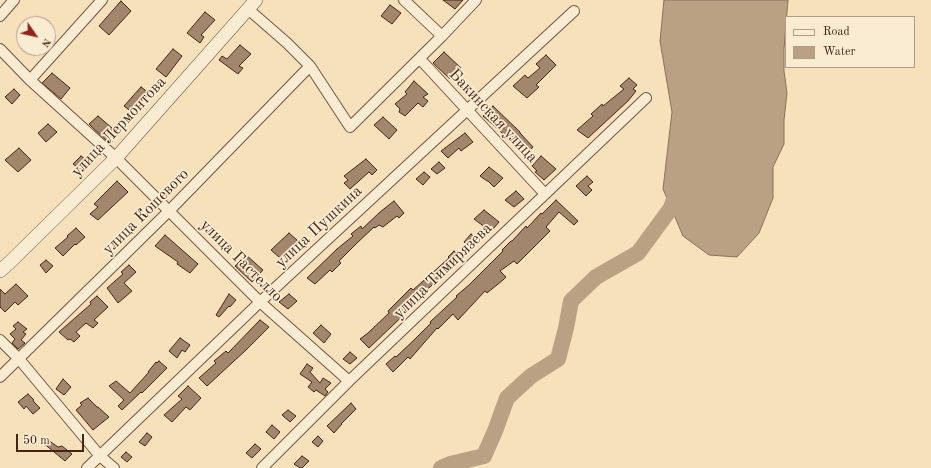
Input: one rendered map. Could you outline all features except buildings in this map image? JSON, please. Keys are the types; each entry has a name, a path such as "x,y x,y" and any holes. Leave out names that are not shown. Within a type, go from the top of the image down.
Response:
{"street":[{"path":"0,16 14,0"},
{"path":"30,80 102,0"},
{"path":"404,0 442,36"},
{"path":"252,5 310,66 350,127 442,36 476,0"},
{"name":"улица Лермонтова","path":"0,271 116,158 252,5"},
{"name":"улица Пушкина","path":"87,468 260,302 574,11"},
{"name":"улица Гастелло","path":"0,50 30,80 116,158 260,302 349,381"},
{"name":"Бакинская улица","path":"420,58 545,194"},
{"name":"улица Кошевого","path":"0,376 169,211 310,66"},
{"name":"улица Тимирязева","path":"262,468 349,381 646,98"},
{"path":"0,340 19,359 100,456 114,468"}],"water":[{"path":"664,0 788,0 787,16 785,16 784,49 784,71 787,93 784,120 784,144 773,167 773,198 759,233 737,257 709,255 683,236 663,189 672,112 660,41"}],"waterway":[{"path":"441,468 450,464 484,456 507,398 531,376 558,359 571,301 596,277 638,253 671,208 678,187"}]}
